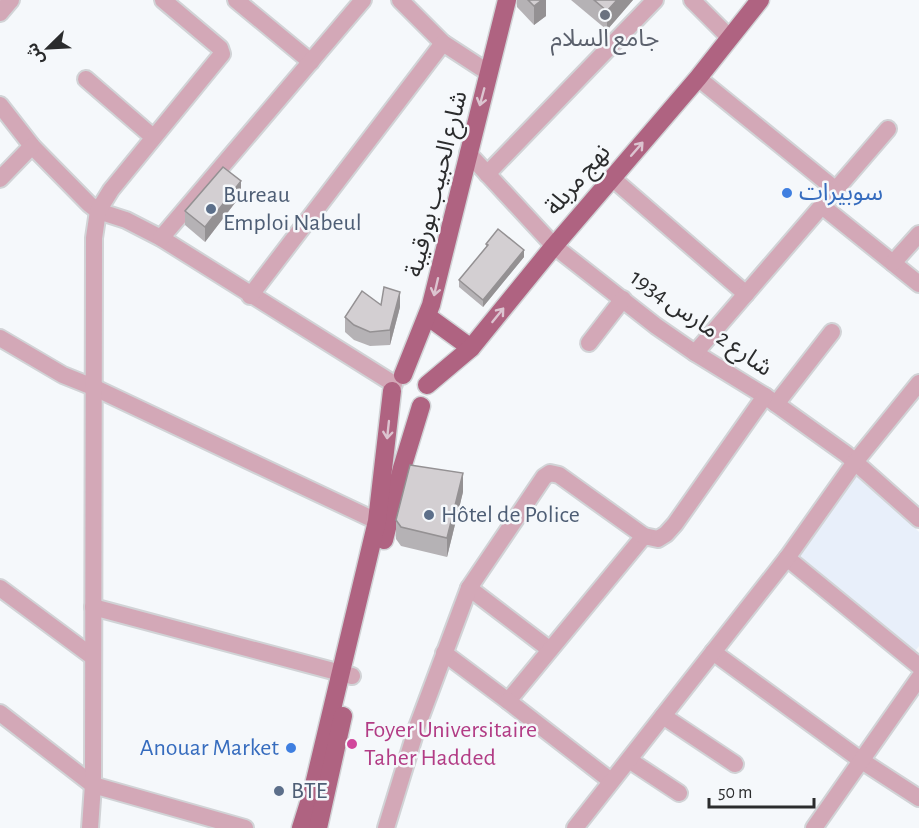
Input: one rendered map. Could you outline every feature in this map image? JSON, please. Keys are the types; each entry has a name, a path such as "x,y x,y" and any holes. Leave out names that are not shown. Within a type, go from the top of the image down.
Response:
{"main road":[{"name":"نهج مربلة","path":"427,385 471,348 554,246 698,78 760,0"},
{"name":"شارع الحبيب بورقيبة","path":"382,524 396,384 427,316 506,1"},
{"path":"427,316 471,348"},
{"path":"301,828 346,674 382,524 421,406 428,393 427,385 415,375 396,384 396,404 408,410 421,406"},
{"path":"318,828 346,674"}],"street":[{"path":"0,13 11,0"},
{"path":"90,828 93,785 94,238 98,211 111,190 222,54 220,48 163,0"},
{"path":"236,0 311,62"},
{"path":"161,238 363,0"},
{"path":"400,0 443,42 489,73"},
{"path":"487,174 655,0"},
{"path":"692,0 729,37"},
{"path":"250,296 443,42"},
{"path":"698,78 836,190"},
{"path":"86,79 153,137"},
{"path":"0,105 32,146 98,211 126,219 161,238 250,296 396,384"},
{"path":"695,353 888,129"},
{"path":"0,178 32,146"},
{"name":"شارع 2 مارس 1934","path":"468,153 554,246 656,326 771,400 855,462 919,519"},
{"path":"612,178 746,294"},
{"path":"822,206 919,284"},
{"path":"893,263 919,234"},
{"path":"589,343 623,299"},
{"path":"386,828 417,727 469,588 544,477 550,473 559,474 644,536 657,539 666,534 675,524 771,400 832,332"},
{"path":"0,338 63,375 93,387 382,524"},
{"path":"574,828 787,558 855,462 919,383"},
{"path":"508,701 644,536"},
{"path":"787,558 919,666"},
{"path":"0,588 93,657"},
{"path":"469,588 549,649"},
{"path":"93,607 346,674"},
{"path":"713,652 861,761 919,798"},
{"path":"444,653 611,782"},
{"path":"814,828 919,678"},
{"path":"663,716 735,764"},
{"path":"3,720 93,785 244,828"},
{"path":"629,760 680,792"}],"shaded area":[{"path":"849,464 919,532 919,646 915,651 789,548"}],"building":[{"path":"528,0 542,0 534,6"},
{"path":"594,0 617,0 607,11"},
{"path":"223,167 241,181 205,227 185,211"},
{"path":"498,229 524,250 483,300 459,280"},
{"path":"384,287 400,292 390,330 370,332 354,325 345,317 362,291 381,305"},
{"name":"Hôtel de Police","path":"410,465 463,473 447,538 401,527 396,520"}],"place":[{"name":"جامع السلام","path":"605,15"},
{"name":"سوبيرات","path":"787,193"},
{"name":"Bureau Emploi Nabeul","path":"211,209"},
{"name":"Hôtel de Police","path":"429,515"},
{"name":"Foyer Universitaire Taher Hadded","path":"352,744"},
{"name":"Anouar Market","path":"291,748"},
{"name":"BTE","path":"279,791"}]}
